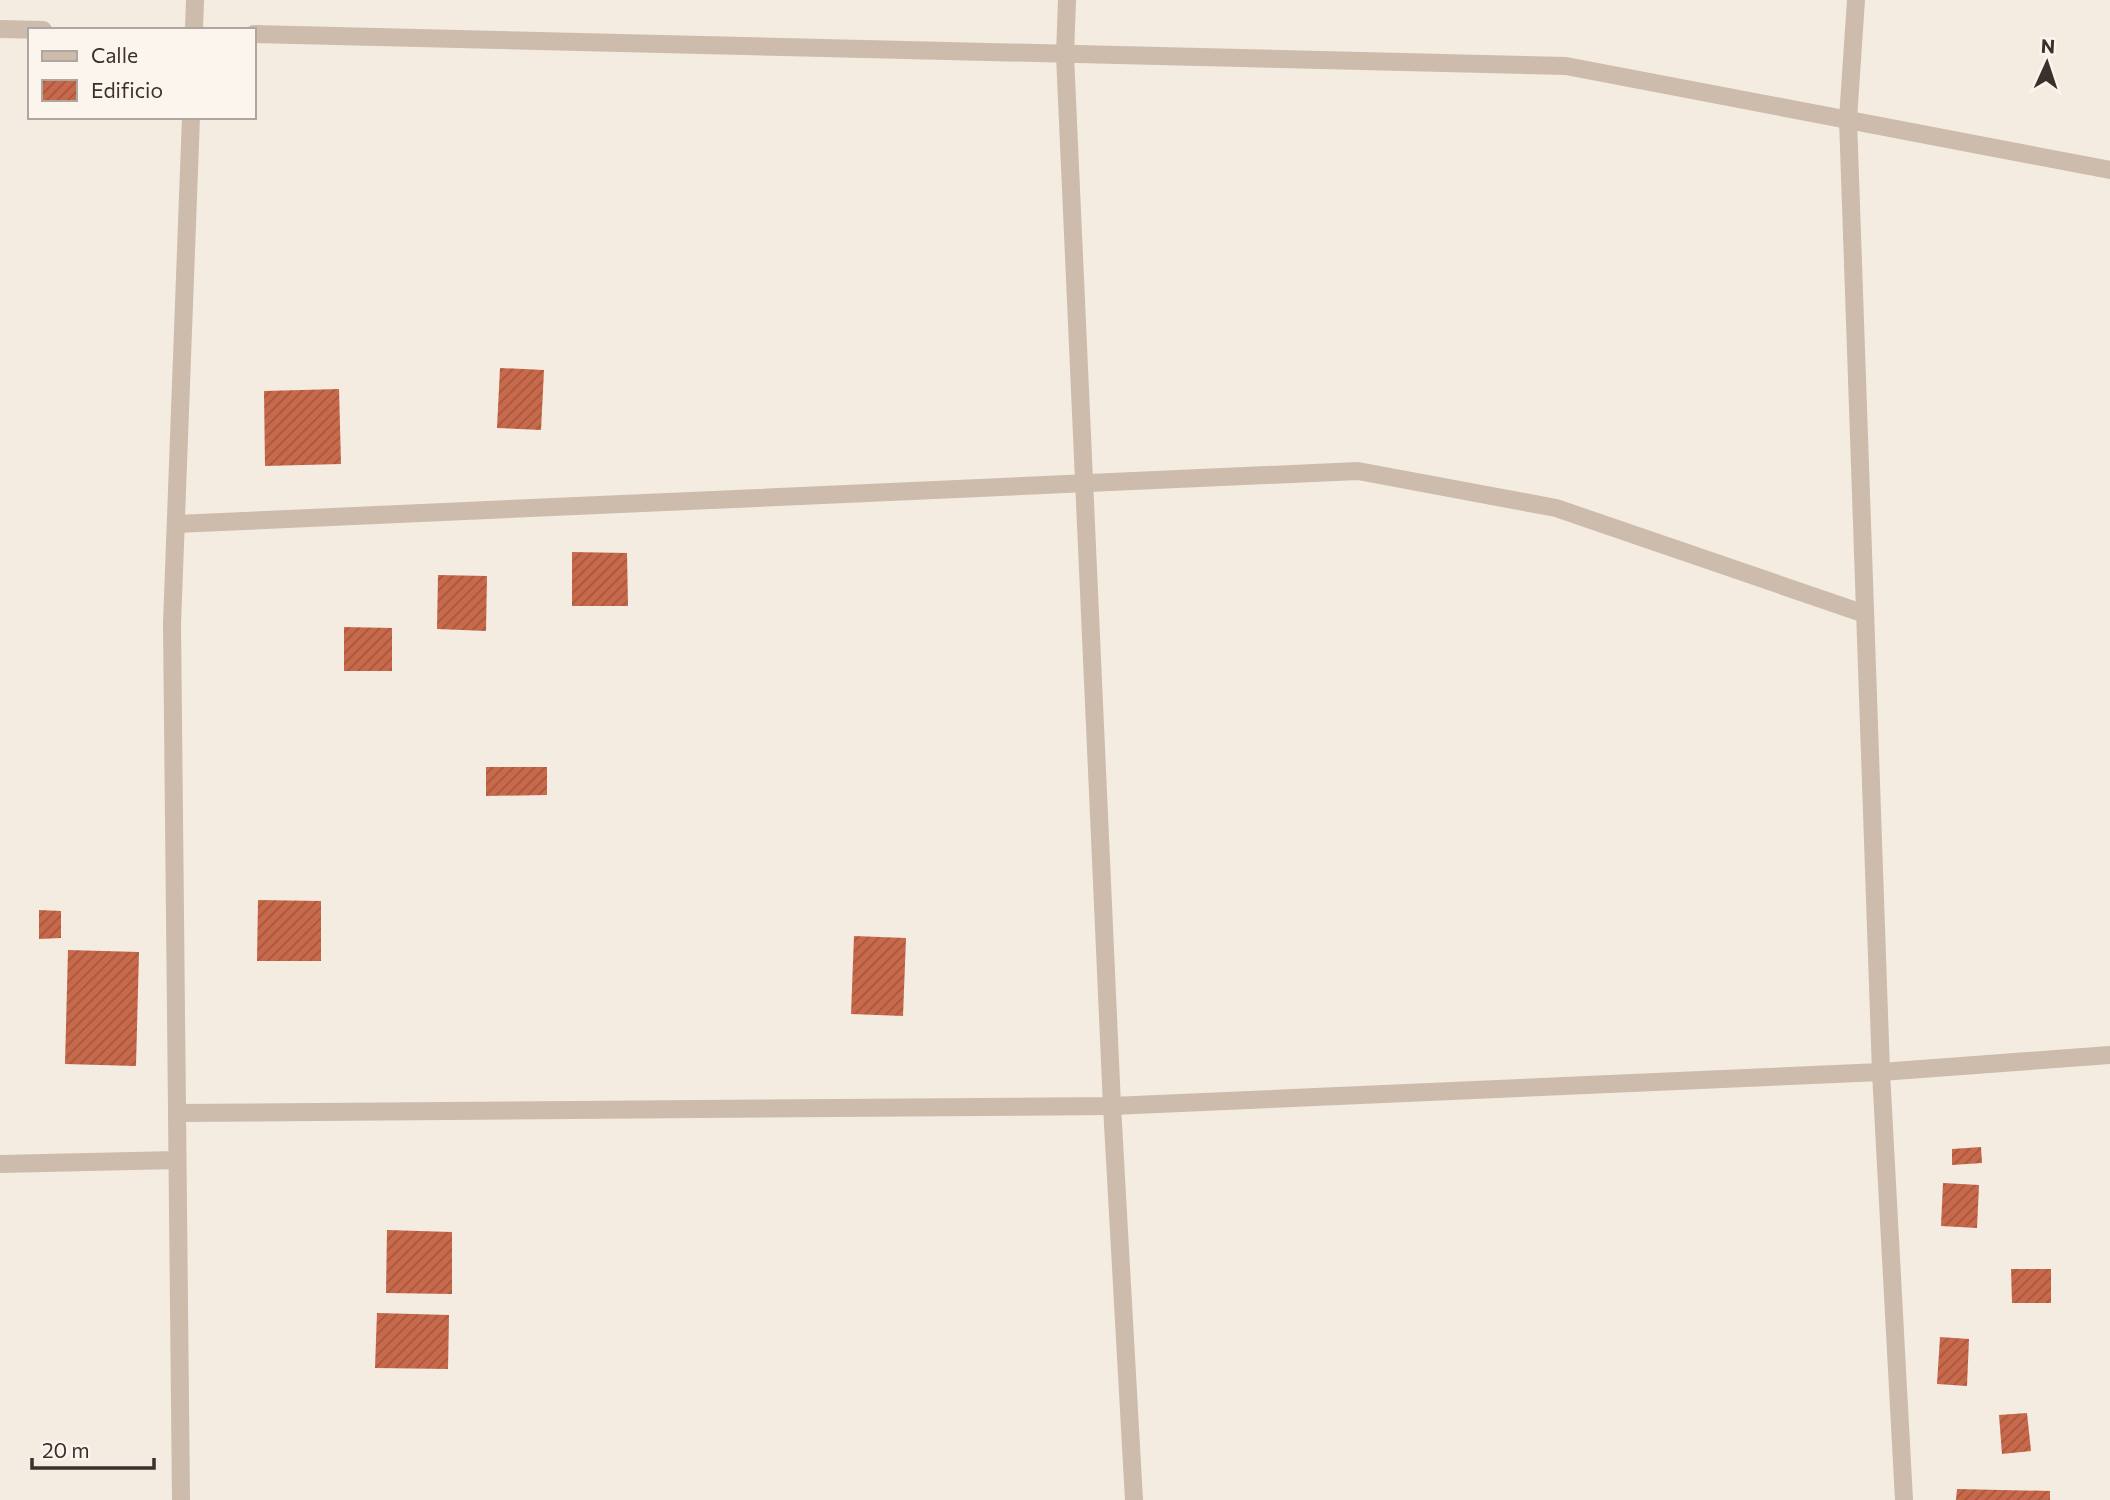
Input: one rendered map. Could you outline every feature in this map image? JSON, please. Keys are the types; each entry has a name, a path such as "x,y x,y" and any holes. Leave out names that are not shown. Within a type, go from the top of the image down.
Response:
{"street":[{"path":"194,28 195,0"},
{"path":"1067,0 1065,55 1084,484 1112,1106 1134,1500"},
{"path":"1856,0 1848,119 1881,1072 1904,1500"},
{"path":"0,29 28,30"},
{"path":"256,34 1566,66 2110,170"},
{"path":"181,1500 172,624 191,119"},
{"path":"176,524 1359,471 1556,508 1865,614"},
{"path":"177,1113 1112,1106 1881,1072 2110,1055"},
{"path":"0,1164 177,1160"}],"building":[{"path":"500,368 544,370 541,430 497,428"},
{"path":"339,389 341,464 265,466 264,391"},
{"path":"572,552 627,553 628,606 572,606"},
{"path":"438,575 487,576 486,631 437,629"},
{"path":"344,627 392,628 392,671 344,671"},
{"path":"486,767 547,767 547,795 486,796"},
{"path":"258,900 321,901 321,961 257,961"},
{"path":"39,910 61,911 61,938 39,939"},
{"path":"854,936 906,938 903,1016 851,1014"},
{"path":"68,950 139,952 136,1066 65,1064"},
{"path":"1981,1147 1982,1163 1952,1165 1952,1149"},
{"path":"1943,1183 1979,1185 1977,1228 1941,1226"},
{"path":"387,1230 452,1232 452,1294 386,1293"},
{"path":"2011,1269 2051,1269 2051,1303 2012,1303"},
{"path":"377,1313 449,1315 448,1369 375,1368"},
{"path":"1940,1337 1969,1339 1967,1386 1937,1384"},
{"path":"2027,1413 2031,1451 2002,1454 1999,1415"},
{"path":"1957,1489 2050,1491 2050,1500 1956,1500"}]}
